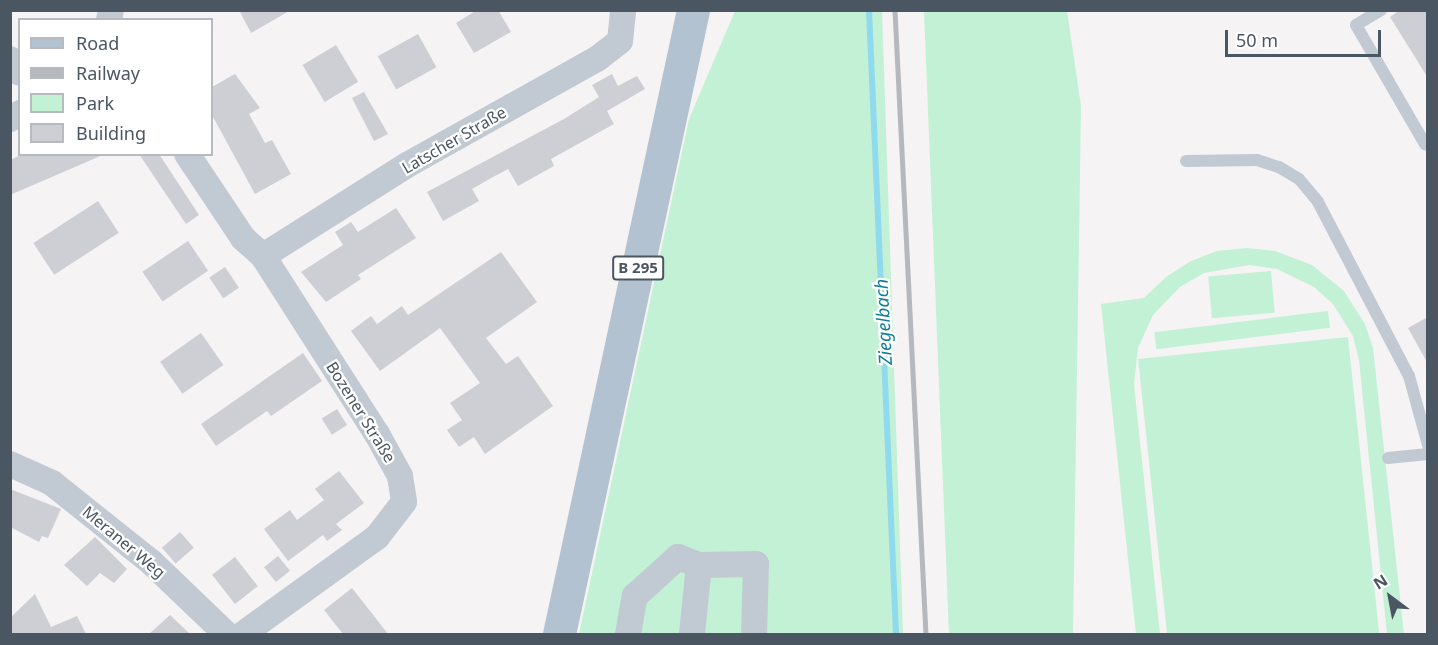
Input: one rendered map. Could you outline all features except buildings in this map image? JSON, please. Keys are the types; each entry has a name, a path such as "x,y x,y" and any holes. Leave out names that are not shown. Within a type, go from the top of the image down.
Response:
{"main road":[{"name":"B 295","path":"559,634 693,10"}],"street":[{"name":"Latscher Straße","path":"263,256 407,165 597,59 620,41 623,10"},
{"name":"Bozener Straße","path":"188,156 243,238 263,256 376,434 400,476 404,502 377,537 243,634"},
{"name":"Meraner Weg","path":"10,464 52,483 151,562 226,634"},
{"path":"628,634 635,596 678,557 699,565 756,564 754,634"},
{"path":"692,634 699,565"}],"lane":[{"path":"1381,10 1356,25 1425,144"},
{"path":"1186,161 1257,160 1279,167 1299,179 1318,202 1410,376 1428,445"},
{"path":"1388,458 1428,454"}],"green space":[{"path":"735,11 882,11 903,634 579,634 689,119"},
{"path":"924,11 1067,11 1081,106 1073,634 949,634"},
{"path":"1247,248 1275,251 1312,265 1344,291 1365,324 1373,348 1404,634 1387,634 1359,360 1353,336 1333,304 1314,287 1277,269 1249,265 1204,273 1180,287 1153,315 1138,348 1134,384 1160,634 1136,634 1101,304 1144,298 1166,277 1191,261 1217,251"},
{"path":"1271,271 1275,313 1212,318 1208,276"},
{"path":"1328,311 1330,328 1156,349 1154,332"},
{"path":"1348,337 1379,634 1167,634 1138,359"}],"waterway":[{"name":"Ziegelbach","path":"869,10 896,634"}],"railway":[{"path":"895,10 926,634"}]}
